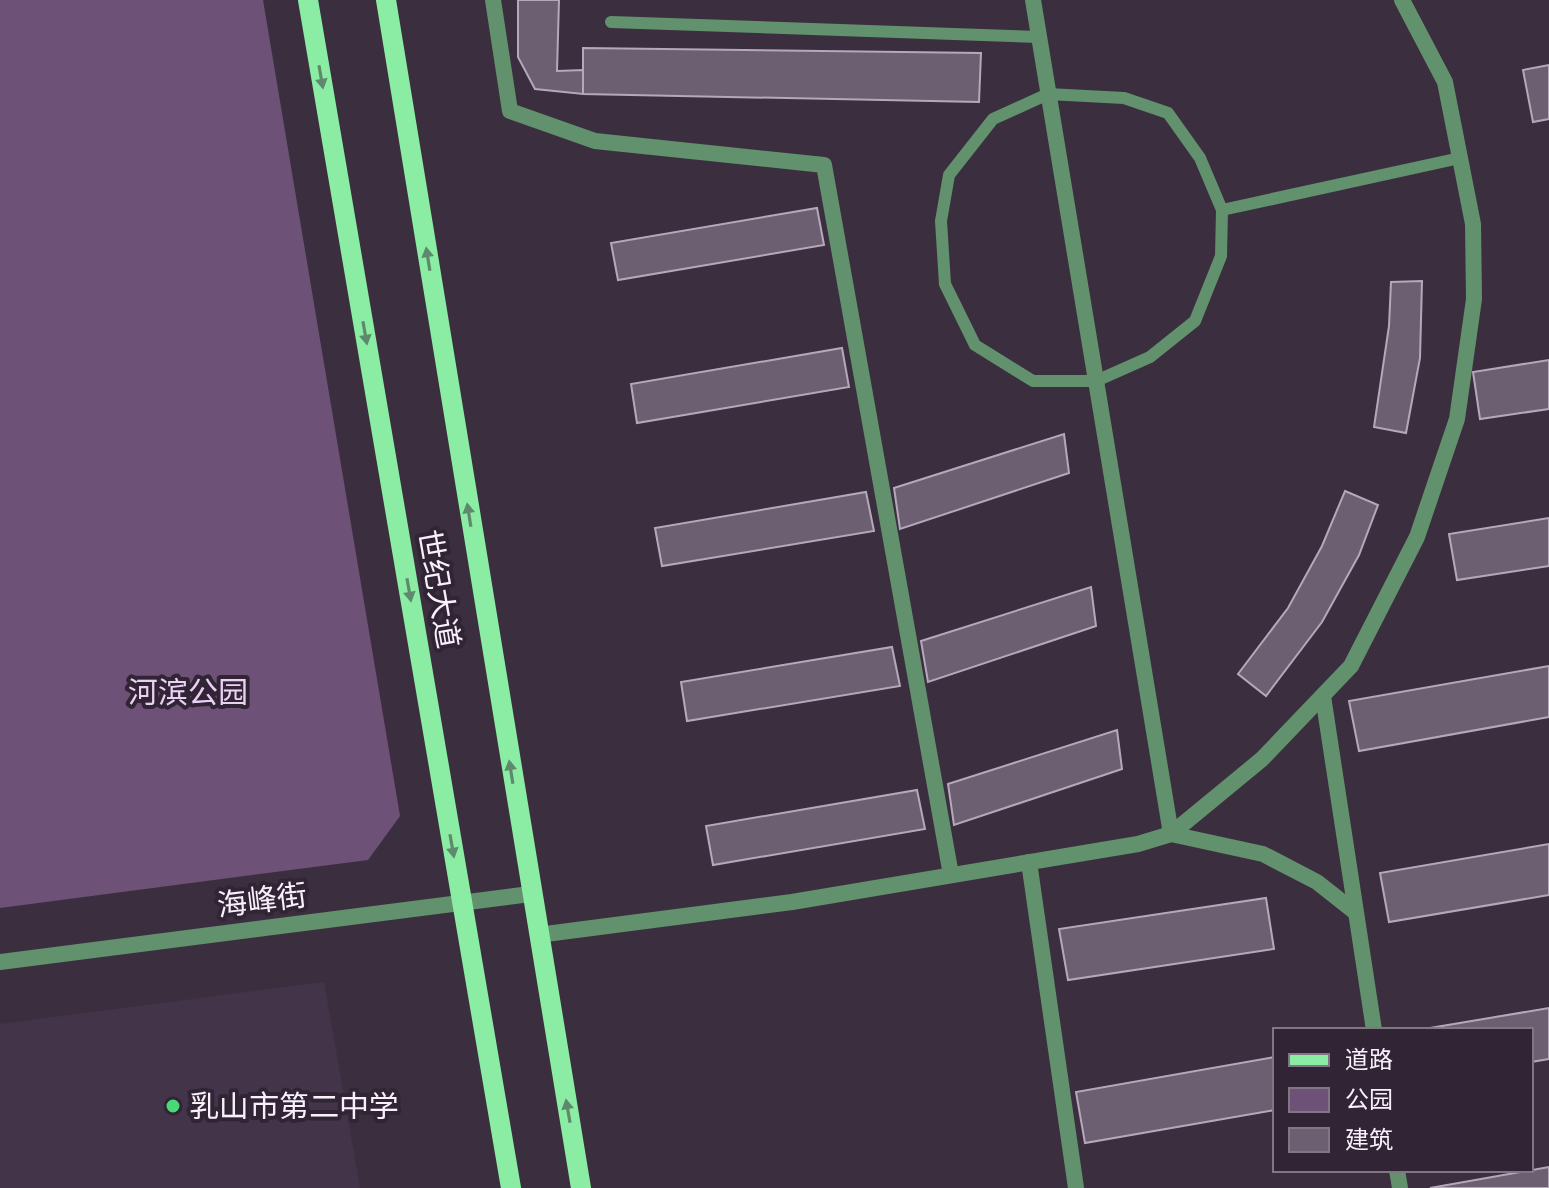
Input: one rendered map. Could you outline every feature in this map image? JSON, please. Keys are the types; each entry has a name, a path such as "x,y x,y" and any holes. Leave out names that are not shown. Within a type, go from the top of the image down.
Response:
{"main road":[{"name":"世纪大道","path":"308,0 511,1188"},
{"name":"世纪大道","path":"386,0 530,894 581,1188"}],"street":[{"path":"493,0 510,111 595,141 824,165 951,875"},
{"path":"1033,0 1171,834"},
{"path":"538,935 792,902 1138,844 1171,834 1262,759 1351,666 1417,537 1457,419 1474,299 1473,224 1445,82 1402,0"},
{"path":"1323,696 1374,1028"},
{"path":"1171,834 1263,854 1317,882 1355,912"},
{"path":"1029,862 1076,1188"},
{"name":"海峰街","path":"0,962 530,894"}],"lane":[{"path":"611,22 1039,37"},
{"path":"1048,94 1124,98 1168,113 1200,158 1222,210 1221,256 1195,321 1150,357 1096,381 1033,381 975,345 945,284 941,221 949,175 993,119 1048,94"},
{"path":"1222,210 1460,158"}],"shaded area":[{"name":"乳山市第二中学","path":"324,982 360,1188 0,1188 0,1024"}],"green space":[{"name":"河滨公园","path":"0,0 263,0 400,816 368,860 0,908"}],"building":[{"path":"518,0 559,0 557,71 583,70 583,94 535,89 518,57"},
{"path":"583,48 981,53 979,102 583,94"},
{"path":"1549,65 1549,119 1533,122 1523,70"},
{"path":"817,208 824,245 618,280 611,243"},
{"path":"1422,281 1420,358 1406,433 1374,427 1389,326 1391,282"},
{"path":"842,348 849,387 637,423 631,384"},
{"path":"1549,360 1549,409 1480,419 1473,372"},
{"path":"1064,434 1069,473 900,529 894,488"},
{"path":"1345,491 1378,505 1359,555 1322,622 1266,696 1238,674 1288,608 1322,546"},
{"path":"866,492 874,531 662,566 655,528"},
{"path":"1549,518 1549,566 1457,580 1449,534"},
{"path":"1091,587 1096,626 928,682 921,641"},
{"path":"892,647 900,686 687,721 681,682"},
{"path":"1549,666 1549,717 1359,751 1349,701"},
{"path":"1117,730 1122,769 954,825 948,784"},
{"path":"917,790 925,829 713,865 706,826"},
{"path":"1549,844 1549,895 1389,922 1380,873"},
{"path":"1266,898 1274,949 1068,980 1059,929"},
{"path":"1549,1008 1549,1059 1533,1062 1533,1028 1430,1028"},
{"path":"1273,1057 1273,1110 1085,1143 1076,1092"},
{"path":"1549,1167 1549,1188 1430,1188 1533,1172"}],"place":[{"name":"乳山市第二中学","path":"173,1106"}]}
